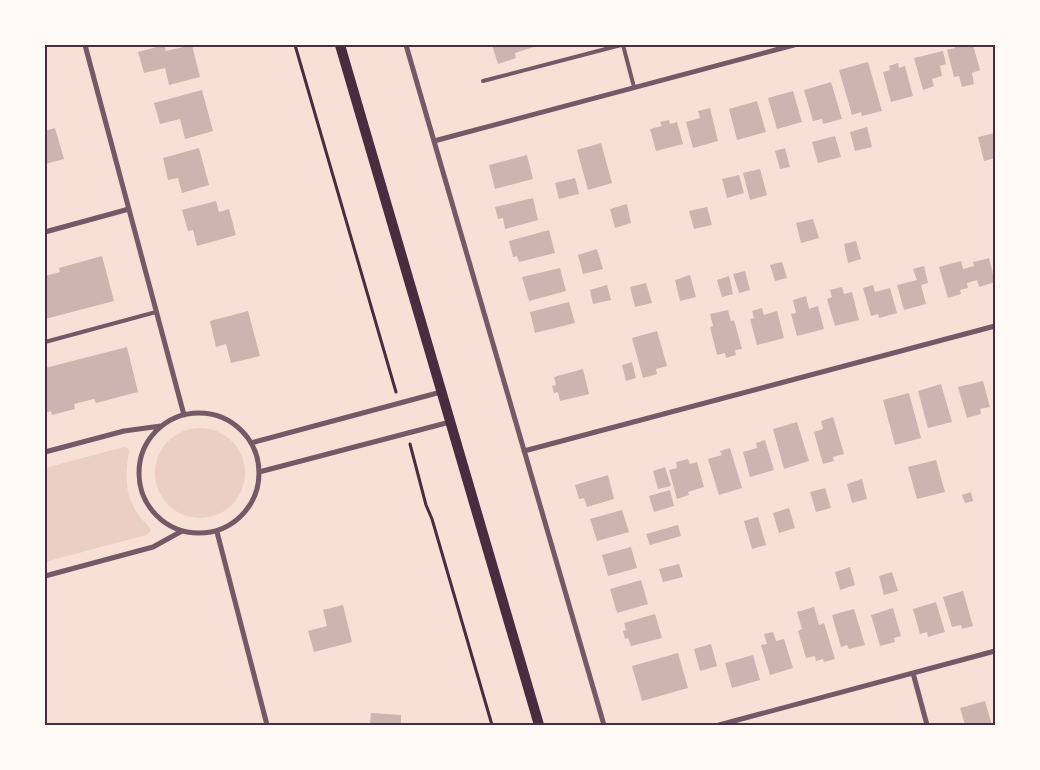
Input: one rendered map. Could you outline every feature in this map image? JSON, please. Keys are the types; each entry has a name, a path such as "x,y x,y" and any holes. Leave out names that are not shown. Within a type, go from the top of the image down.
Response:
{"main road":[{"path":"340,45 539,725"}],"street":[{"path":"85,45 184,415"},
{"path":"406,45 604,725"},
{"path":"434,141 794,45"},
{"path":"45,232 129,209"},
{"path":"524,451 995,326"},
{"path":"251,442 442,392"},
{"path":"201,413 218,416 234,424 251,442 257,457 260,472 256,495 248,509 237,520 217,532 199,534 173,528 158,517 146,502 140,485 141,457 149,440 162,426 184,415 201,413"},
{"path":"260,472 450,422"},
{"path":"45,452 124,431 162,426"},
{"path":"45,576 153,547 182,531"},
{"path":"217,532 267,725"},
{"path":"719,725 995,652"},
{"path":"913,673 927,725"}],"lane":[{"path":"483,81 622,45 634,87"},
{"path":"45,342 156,312"}],"path":[{"path":"295,45 399,403"},
{"path":"407,434 426,505 432,519 492,725"}],"shaded area":[{"path":"200,428 217,431 232,441 242,456 245,473 242,490 232,505 217,515 200,518 183,515 168,505 158,490 155,473 158,456 168,441 183,431"},
{"path":"124,447 129,450 128,492 135,510 151,531 146,535 45,562 45,468"}],"building":[{"path":"164,45 166,51 192,45 200,77 169,85 165,68 144,73 138,52"},
{"path":"492,45 540,45 515,53 516,58 498,64"},
{"path":"954,45 960,45 960,47 973,45 980,70 972,73 974,84 962,87 959,76 954,77 947,50 955,48"},
{"path":"943,51 946,64 940,66 942,76 932,79 934,86 923,90 914,58"},
{"path":"868,62 882,111 862,116 861,112 852,115 839,70"},
{"path":"898,63 899,68 905,66 913,96 891,102 883,72 890,70 889,66"},
{"path":"831,82 842,119 823,124 822,119 813,121 804,90"},
{"path":"202,90 213,131 185,139 180,119 160,124 154,103"},
{"path":"793,91 802,122 777,129 768,98"},
{"path":"757,101 766,132 737,140 729,109"},
{"path":"710,108 718,141 693,148 686,122 700,118 698,111"},
{"path":"669,120 670,124 677,122 683,144 656,151 650,129 662,126 660,122"},
{"path":"867,127 872,147 855,151 850,132"},
{"path":"55,128 64,159 45,164 45,131"},
{"path":"995,133 995,158 984,161 978,137"},
{"path":"835,136 841,157 818,163 812,142"},
{"path":"601,143 612,183 588,190 577,150"},
{"path":"199,148 209,185 182,193 178,178 168,180 163,158"},
{"path":"785,148 790,167 780,169 775,151"},
{"path":"527,155 533,179 495,189 489,165"},
{"path":"760,169 767,195 750,200 743,173"},
{"path":"739,175 744,193 727,198 722,179"},
{"path":"575,178 579,194 559,199 555,183"},
{"path":"533,198 538,220 505,229 503,218 498,219 495,207"},
{"path":"216,201 219,212 229,209 236,235 197,246 193,230 188,231 182,210"},
{"path":"627,204 631,223 615,228 610,209"},
{"path":"707,207 712,225 694,229 689,211"},
{"path":"813,219 819,238 801,243 796,223"},
{"path":"549,230 555,253 519,262 517,256 513,257 509,241"},
{"path":"856,241 861,259 848,263 844,244"},
{"path":"597,249 603,269 583,274 578,255"},
{"path":"102,256 114,301 45,319 45,276 60,272 59,268"},
{"path":"989,258 995,282 979,287 977,280 967,283 968,288 960,290 961,294 948,298 939,267 961,261 963,269 974,266 973,262"},
{"path":"782,262 787,278 775,281 770,265"},
{"path":"924,266 928,283 921,285 926,304 904,310 897,285 917,280 913,269"},
{"path":"560,268 566,291 529,301 522,277"},
{"path":"745,271 750,290 739,293 733,274"},
{"path":"690,275 696,297 680,301 675,280"},
{"path":"729,276 733,294 722,297 717,280"},
{"path":"646,283 652,303 635,307 630,287"},
{"path":"607,285 611,300 593,304 590,290"},
{"path":"873,285 875,292 890,288 897,313 879,318 878,314 871,316 863,288"},
{"path":"842,287 844,294 852,292 859,320 835,326 827,299 832,297 830,290"},
{"path":"806,296 809,309 818,306 824,329 797,336 791,314 796,313 793,300"},
{"path":"569,302 575,323 535,333 530,312"},
{"path":"762,308 764,315 777,311 784,338 757,345 750,319 754,318 752,311"},
{"path":"728,310 731,321 734,320 742,349 735,350 736,355 726,358 725,353 717,355 710,327 713,326 710,314"},
{"path":"248,311 260,356 231,363 226,344 216,347 210,321"},
{"path":"657,331 667,366 656,369 657,374 643,378 632,338"},
{"path":"127,347 138,392 96,403 94,399 74,404 75,409 52,415 51,411 45,413 45,368"},
{"path":"632,362 636,378 626,381 622,365"},
{"path":"583,369 589,394 560,401 558,392 554,393 552,386 556,385 554,377"},
{"path":"983,381 990,407 980,409 981,414 967,418 958,387"},
{"path":"941,384 952,422 928,428 918,391"},
{"path":"909,393 921,438 895,445 883,400"},
{"path":"833,417 844,454 833,457 834,461 823,464 814,432 823,429 821,421"},
{"path":"797,422 809,461 784,469 773,429"},
{"path":"765,440 774,470 750,477 743,452 757,448 756,443"},
{"path":"730,448 742,488 719,495 708,459 722,455 720,451"},
{"path":"688,459 690,464 697,462 704,487 688,492 689,495 677,499 669,470 677,468 676,462"},
{"path":"936,460 945,492 917,499 908,467"},
{"path":"665,467 671,486 658,489 653,471"},
{"path":"608,475 614,499 587,507 584,498 579,499 575,485"},
{"path":"862,479 867,499 852,503 847,484"},
{"path":"825,488 831,508 816,512 810,492"},
{"path":"670,490 674,506 654,512 649,496"},
{"path":"971,492 973,501 965,503 962,495"},
{"path":"789,508 795,528 779,533 773,513"},
{"path":"622,510 629,532 597,541 590,519"},
{"path":"758,517 766,545 752,549 744,521"},
{"path":"678,525 681,536 650,545 646,534"},
{"path":"631,547 637,568 608,576 602,555"},
{"path":"679,564 683,577 663,582 659,569"},
{"path":"850,567 855,585 840,590 835,572"},
{"path":"892,572 898,591 884,595 879,576"},
{"path":"641,580 648,604 617,613 610,589"},
{"path":"963,591 973,626 962,629 961,625 952,627 943,597"},
{"path":"936,602 945,632 928,637 927,632 920,634 913,609"},
{"path":"343,605 352,642 314,652 308,631 327,626 323,610"},
{"path":"814,607 819,625 824,623 835,659 824,662 823,659 816,661 815,656 806,658 798,631 802,629 797,612"},
{"path":"893,608 901,636 894,638 895,642 880,646 871,615"},
{"path":"854,609 865,645 849,649 847,645 841,647 832,615"},
{"path":"655,614 662,638 631,646 628,638 625,639 623,631 626,630 624,623"},
{"path":"773,632 776,641 784,639 793,668 770,675 761,645 767,644 764,634"},
{"path":"711,644 717,666 700,671 694,649"},
{"path":"678,653 688,688 642,701 632,666"},
{"path":"753,655 760,680 732,688 725,663"},
{"path":"985,701 992,725 965,725 960,708"},
{"path":"371,713 401,715 401,725 370,725"}]}
